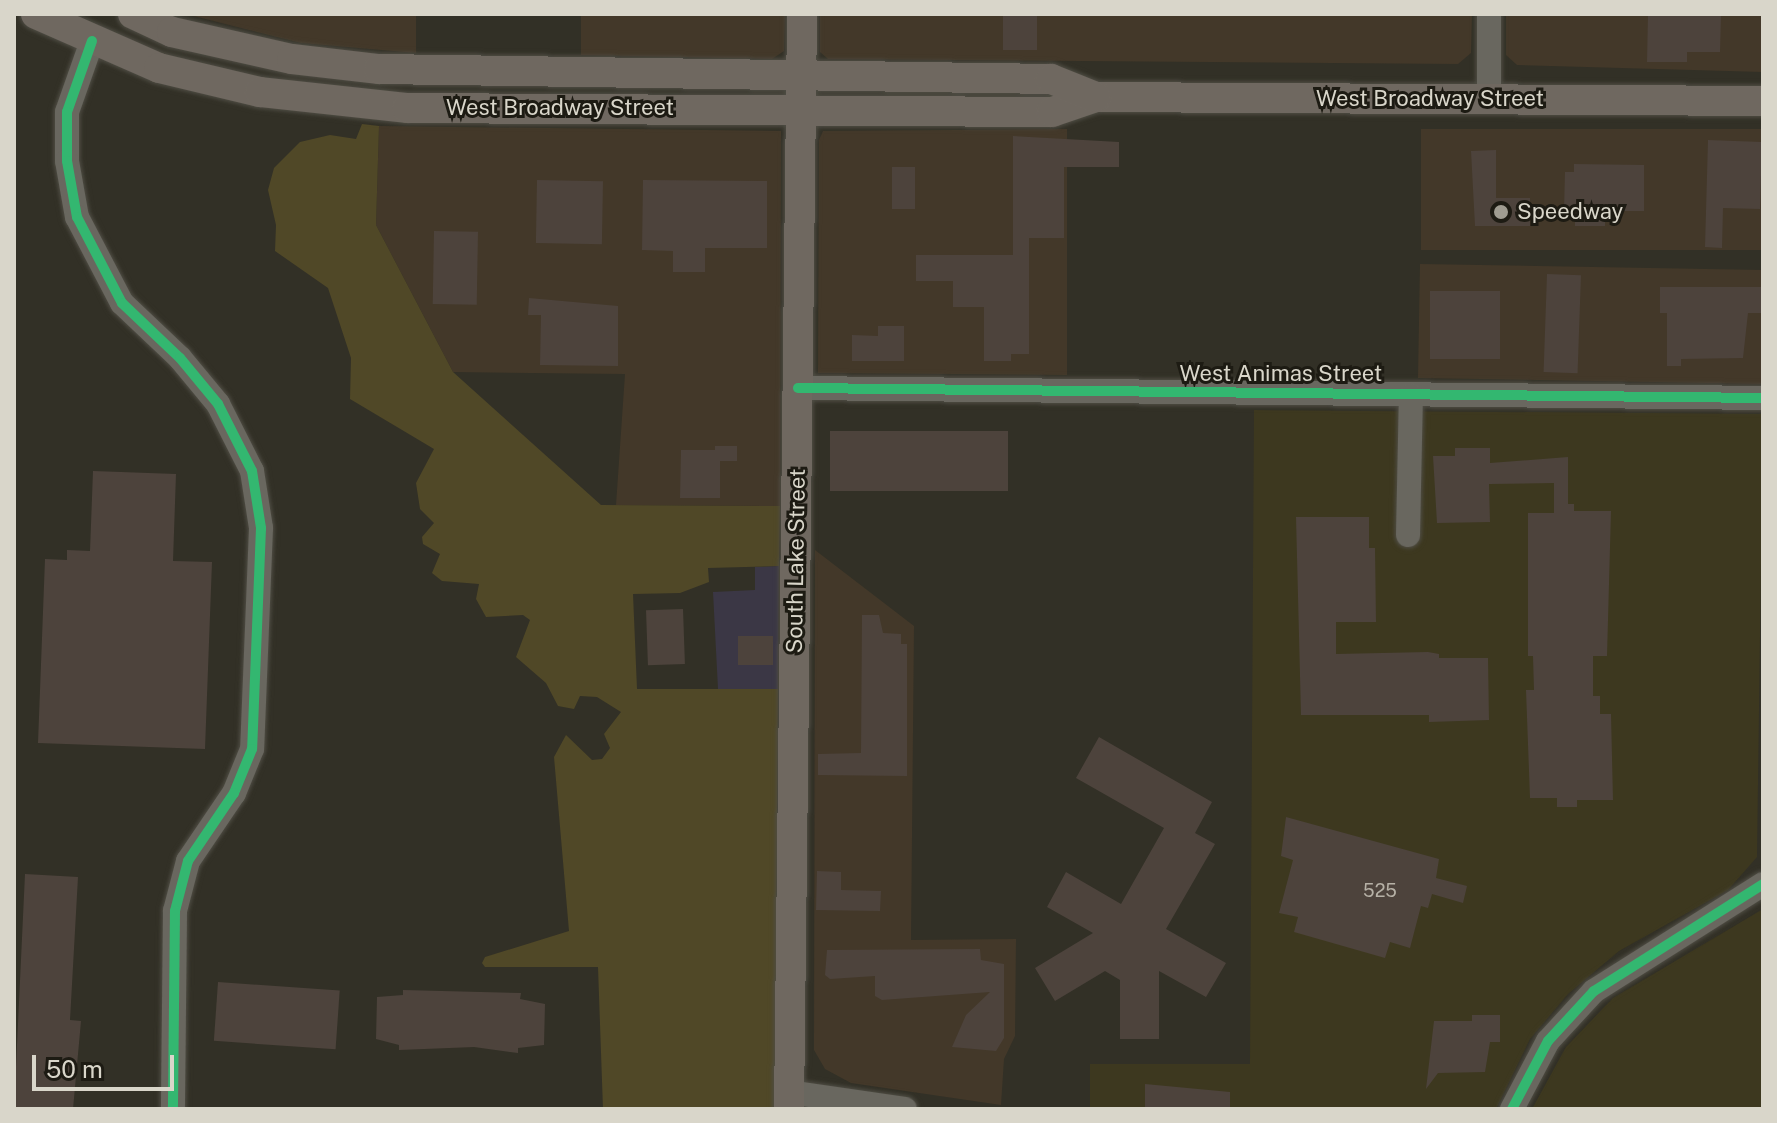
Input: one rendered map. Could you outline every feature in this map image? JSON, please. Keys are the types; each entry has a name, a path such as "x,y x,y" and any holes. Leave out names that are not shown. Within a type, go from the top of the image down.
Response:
{"main road":[{"name":"West Broadway Street","path":"36,14 159,68 246,89 364,106 1052,112 1096,97 1763,101"},
{"name":"West Broadway Street","path":"133,14 172,32 340,66 801,78 1051,79 1096,97"},
{"name":"South Lake Street","path":"789,1101 802,14"}],"street":[{"path":"1489,14 1489,99"},
{"path":"92,41 67,112 68,175 77,217 122,303 180,358 218,404 252,471 261,528 252,749 234,793 188,861 175,911 173,1109"},
{"name":"West Animas Street","path":"798,388 1763,398"},
{"path":"1408,535 1411,395"},
{"path":"1512,1109 1548,1041 1594,991 1763,884"},
{"path":"789,1101 905,1109"}],"shaded area":[{"path":"186,14 416,14 416,53 301,43"},
{"path":"581,14 785,14 784,51 772,59 581,55"},
{"path":"820,14 1472,14 1471,53 1458,64 828,59 820,52"},
{"path":"1506,14 1763,14 1763,72 1517,65 1506,55"},
{"path":"362,124 379,126 376,225 453,372 601,505 780,506 779,566 708,568 709,582 680,593 633,594 637,689 778,689 775,1109 603,1109 598,967 485,967 482,963 485,957 569,931 554,757 566,735 592,760 602,759 610,748 604,734 621,712 597,697 580,696 574,709 558,706 546,683 516,657 530,620 523,615 486,617 476,599 479,584 442,581 432,573 440,554 423,544 422,537 434,523 420,509 416,483 434,449 350,399 351,358 328,288 275,251 276,225 268,190 274,168 300,142 330,135 356,139"},
{"path":"379,126 781,131 780,506 616,505 625,374 453,372 376,225"},
{"path":"1067,129 1067,375 818,373 819,140 823,131"},
{"path":"1421,129 1763,129 1763,250 1421,250"},
{"path":"1420,264 1763,270 1761,384 1418,378"},
{"path":"1254,410 1763,414 1757,857 1728,890 1619,951 1568,994 1530,1039 1496,1109 1090,1109 1090,1064 1250,1064"},
{"path":"815,550 914,626 911,940 1016,939 1015,1036 1004,1059 1001,1105 851,1083 825,1069 814,1050"},
{"path":"779,566 778,689 718,689 713,592 755,590 755,567"},
{"path":"1763,909 1763,1109 1532,1109 1566,1047 1613,998"}],"building":[{"path":"1003,14 1037,14 1037,50 1003,50"},
{"path":"1648,14 1721,14 1720,52 1687,52 1687,62 1647,62"},
{"path":"1013,136 1119,142 1119,167 1064,167 1064,238 1029,238 1029,354 1011,354 1011,361 984,361 984,307 953,307 953,281 916,281 916,255 1013,255"},
{"path":"1708,140 1762,142 1760,209 1723,208 1722,248 1705,247"},
{"path":"1496,150 1496,198 1530,198 1530,226 1475,226 1471,151"},
{"path":"1574,164 1644,165 1644,211 1605,211 1605,226 1575,226 1575,211 1564,210 1565,172 1574,172"},
{"path":"892,167 915,167 915,209 892,209"},
{"path":"537,180 603,181 602,244 536,243"},
{"path":"643,180 767,181 767,248 705,248 705,272 673,272 673,251 642,250"},
{"path":"434,231 478,232 477,305 433,304"},
{"path":"1547,274 1581,275 1578,373 1544,372"},
{"path":"1660,287 1763,287 1763,313 1748,313 1743,358 1681,359 1681,366 1667,366 1667,313 1660,313"},
{"path":"1430,291 1500,291 1500,359 1430,359"},
{"path":"529,298 618,306 618,366 540,365 541,315 528,315"},
{"path":"878,326 904,326 904,361 852,361 852,335 878,336"},
{"path":"830,431 1008,431 1008,491 830,491"},
{"path":"715,446 737,446 737,461 720,461 720,498 680,498 681,450 715,450"},
{"path":"1455,448 1490,448 1490,463 1568,457 1568,504 1574,504 1574,511 1611,511 1607,656 1593,656 1593,696 1600,696 1600,714 1611,714 1613,800 1577,800 1577,807 1557,807 1557,798 1530,798 1526,690 1534,690 1533,656 1528,656 1528,513 1554,513 1554,483 1489,484 1490,522 1437,523 1433,456 1455,456"},
{"path":"93,471 176,474 173,561 212,562 205,749 38,743 45,559 67,560 67,550 90,551"},
{"path":"1296,517 1369,517 1369,548 1375,548 1376,622 1336,622 1336,654 1428,652 1439,654 1439,658 1488,658 1489,720 1429,722 1429,715 1301,715"},
{"path":"683,609 685,664 648,665 646,610"},
{"path":"862,615 879,615 883,633 901,634 901,644 907,644 907,776 818,775 818,754 861,753"},
{"path":"738,636 773,636 773,665 738,665"},
{"path":"1099,737 1212,802 1195,833 1215,844 1166,929 1226,963 1206,997 1159,971 1159,1039 1120,1039 1120,980 1105,971 1055,1001 1035,968 1093,933 1047,907 1066,872 1121,904 1164,828 1076,778"},
{"path":"1286,817 1439,859 1436,878 1467,886 1463,903 1432,894 1428,908 1421,906 1410,948 1390,942 1385,958 1294,932 1298,917 1279,913 1293,860 1281,856"},
{"path":"817,871 841,872 841,890 881,891 880,911 816,910"},
{"path":"25,874 78,877 70,1020 81,1021 73,1109 14,1109"},
{"path":"980,949 981,960 1004,964 1004,1038 996,1051 952,1047 966,1015 990,992 882,1000 875,996 875,976 830,979 825,975 827,950"},
{"path":"218,982 340,991 336,1049 214,1041"},
{"path":"403,990 521,993 520,999 545,1004 544,1045 518,1048 518,1053 474,1047 399,1050 399,1045 376,1039 377,997 403,995"},
{"path":"1472,1015 1500,1015 1500,1042 1490,1042 1485,1072 1438,1073 1426,1089 1434,1021 1472,1021"},
{"path":"1145,1084 1230,1092 1230,1109 1145,1109"}],"cycle path":[{"path":"92,41 67,112 67,161 77,217 122,303 180,358 218,404 252,471 261,528 252,749 234,793 188,861 175,911 173,1109"},
{"path":"798,388 1763,398"},
{"path":"1512,1109 1548,1041 1594,991 1763,884"}],"place":[{"name":"Speedway","path":"1501,212"}]}
